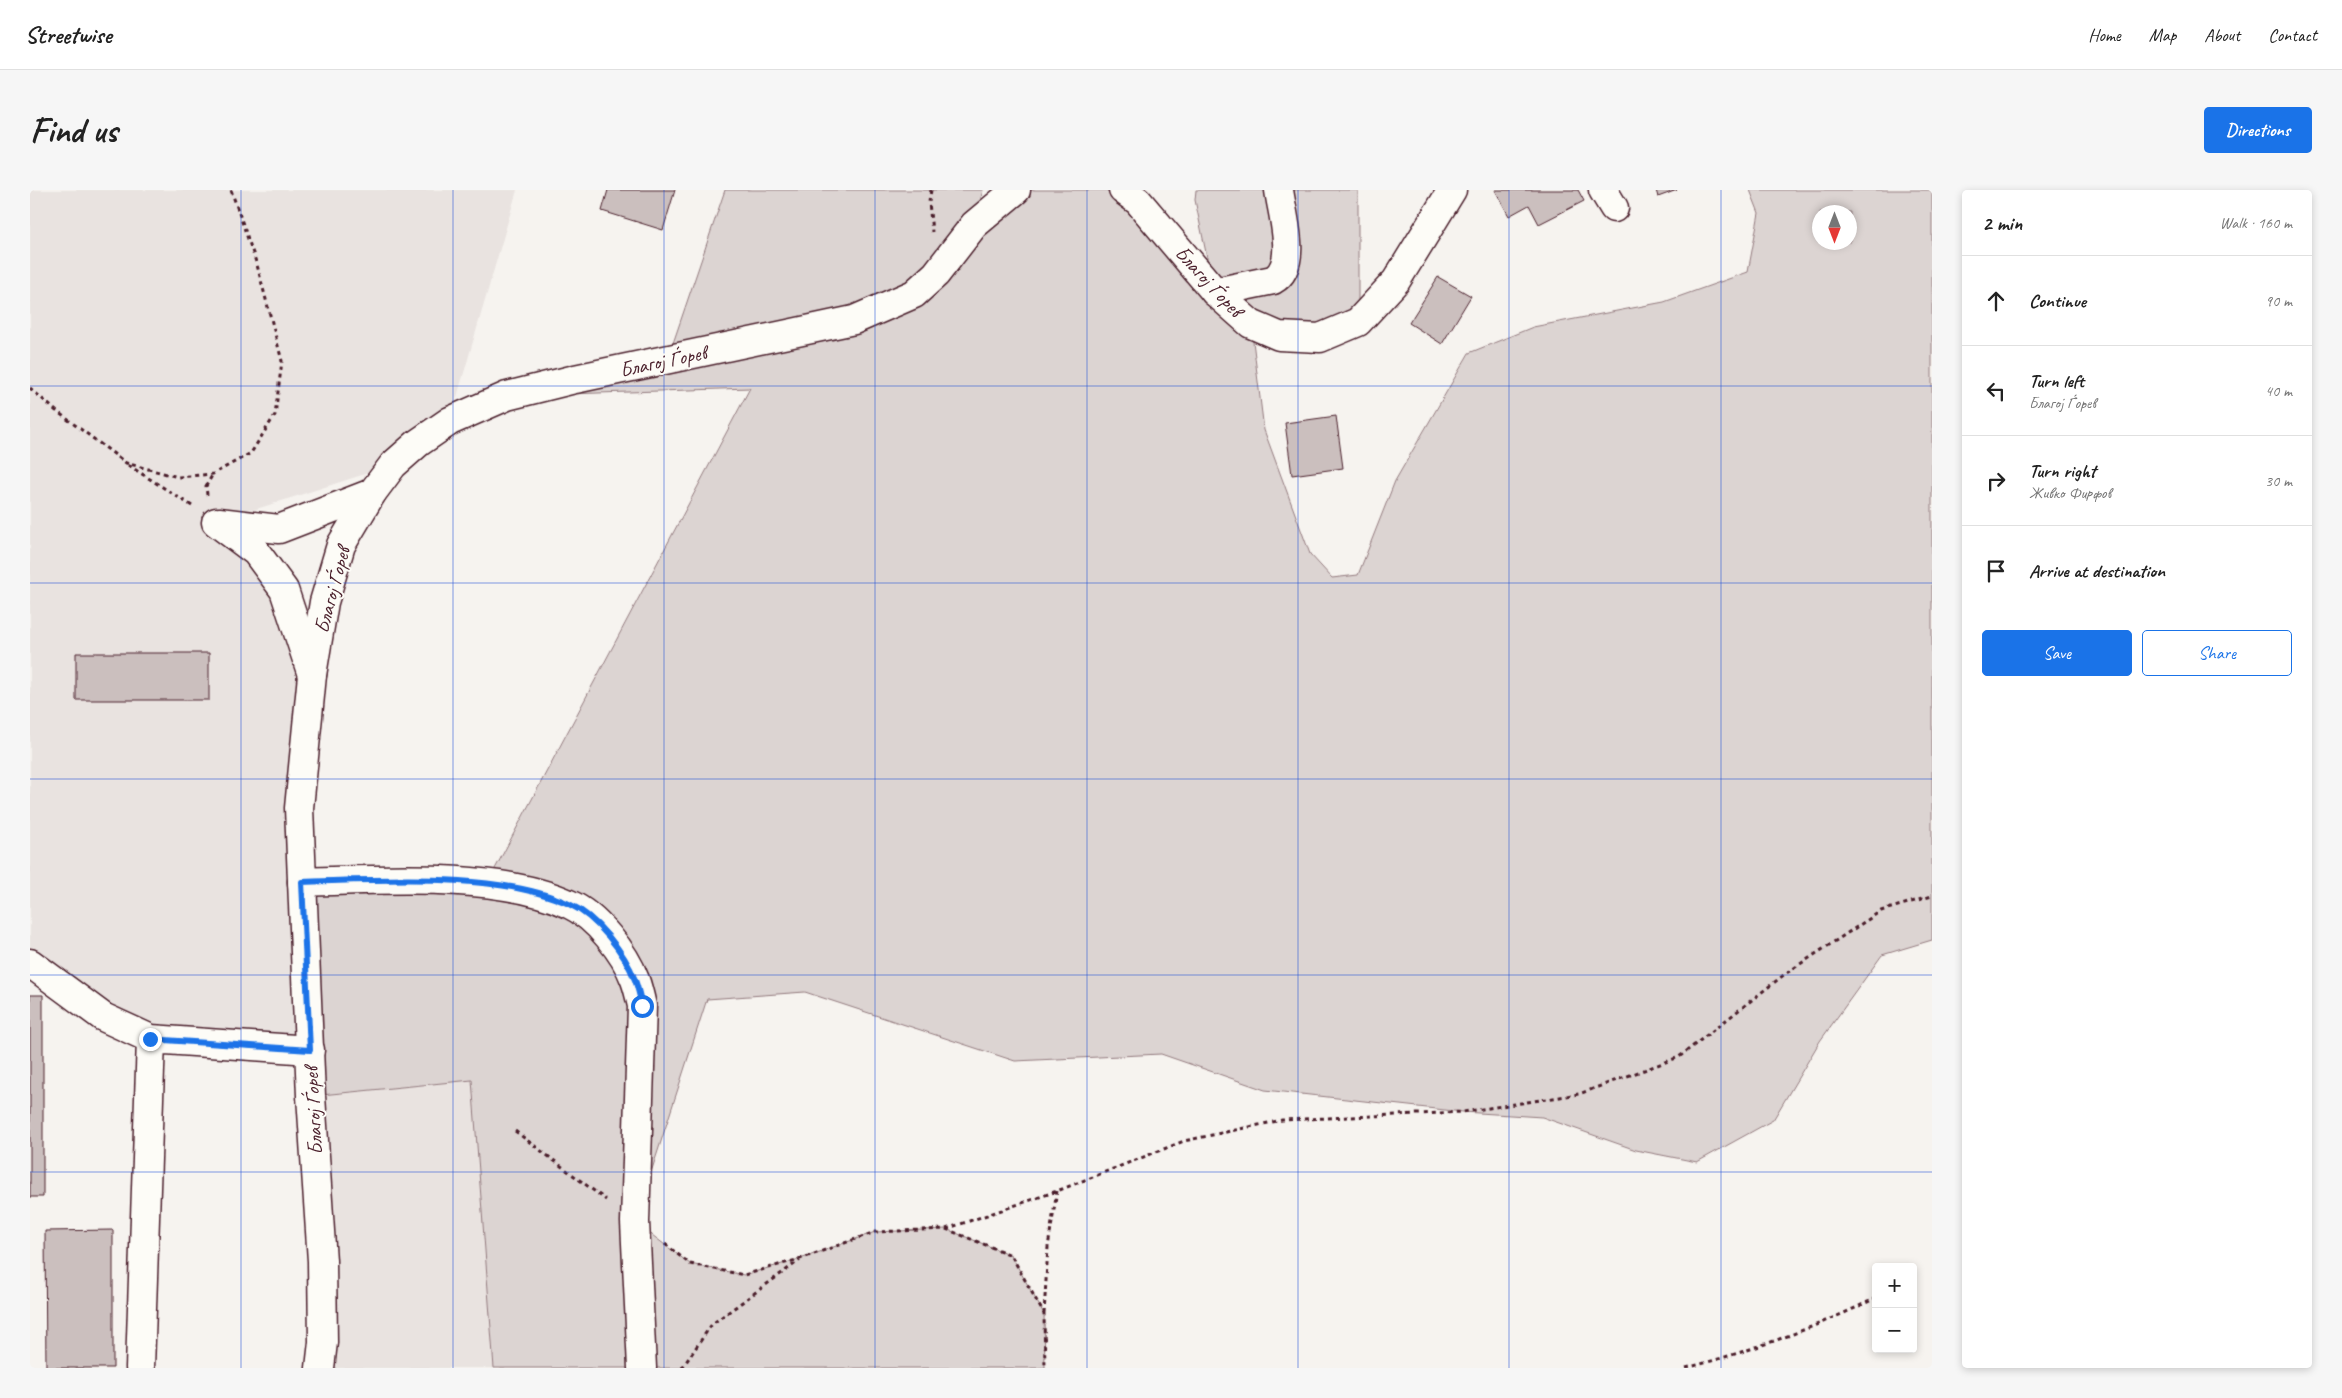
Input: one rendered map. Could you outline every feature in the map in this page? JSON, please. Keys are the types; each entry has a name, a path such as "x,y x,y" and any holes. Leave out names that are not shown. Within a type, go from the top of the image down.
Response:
{"main road":[{"name":"Благој Ѓорев","path":"320,1368 323,1342 322,1261 299,808 312,675 324,602 341,546 372,493 393,465 418,443 450,421 507,396 576,379 854,320 888,307 914,294 936,274 974,225 1004,198 1016,190"},
{"name":"Благој Ѓорев","path":"1123,190 1138,201 1215,292 1251,324 1279,336 1320,338 1358,322 1396,281 1452,190"},
{"path":"1215,292 1273,280 1281,276 1285,267 1287,236 1279,190"},
{"path":"216,522 246,527 279,529 372,493"},
{"path":"216,522 256,552 284,590 312,675"},
{"path":"302,882 415,879 486,884 535,892 570,904 594,922 619,949 635,980 642,1006 635,1222 642,1368"},
{"path":"30,963 103,1017 150,1039 310,1050"},
{"path":"140,1368 150,1039"}],"path":[{"path":"126,463 178,477 213,474 251,453 275,415 282,361 257,265 231,190"},
{"path":"30,388 55,410 126,463 216,522"},
{"path":"515,1131 690,1264 744,1275 804,1258 875,1232 946,1229 1057,1190 1184,1141 1282,1120 1463,1112 1579,1094 1679,1057 1786,974 1881,911 1932,896"},
{"path":"1045,1368 1044,1314 1048,1247 1057,1190"},
{"path":"946,1229 1011,1255 1044,1314"},
{"path":"682,1368 712,1324 804,1258"},
{"path":"1686,1368 1724,1358 1833,1319 1872,1300"}],"shaded area":[{"path":"30,190 517,190 450,421 393,465 216,522 256,552 312,675 310,1050 151,1039 30,963"},
{"path":"725,190 983,190 974,224 1016,190 1123,190 1214,291 1195,200 1196,190 1358,190 1358,322 1320,338 1251,325 1264,430 1310,554 1332,578 1358,575 1395,481 1469,353 1533,327 1664,302 1748,272 1759,213 1750,190 1932,190 1932,940 1882,955 1820,1041 1773,1120 1697,1162 1636,1150 1542,1117 1463,1112 1265,1090 1161,1054 1015,1061 805,992 707,999 635,1222 690,1264 744,1275 803,1258 875,1232 946,1229 1011,1255 1044,1314 1045,1368 494,1368 472,1080 311,1096 302,882 487,884 750,388 507,396 667,361"},
{"path":"472,1080 494,1368 320,1368 311,1096"}],"building":[{"path":"608,190 675,190 663,230 602,211"},
{"path":"1495,190 1578,190 1584,201 1539,224 1529,205 1509,216"},
{"path":"1656,190 1677,190 1658,197"},
{"path":"1438,277 1471,296 1442,344 1409,323"},
{"path":"1336,416 1343,468 1292,475 1285,423"},
{"path":"76,653 209,653 209,700 76,700"},
{"path":"30,995 43,995 43,1197 30,1197"},
{"path":"113,1230 113,1368 46,1368 45,1231"}],"route":[{"path":"150,1039 198,1044 310,1050 302,882 415,879 486,884 535,892 570,904 594,922 619,949 635,980 642,1006"}]}
